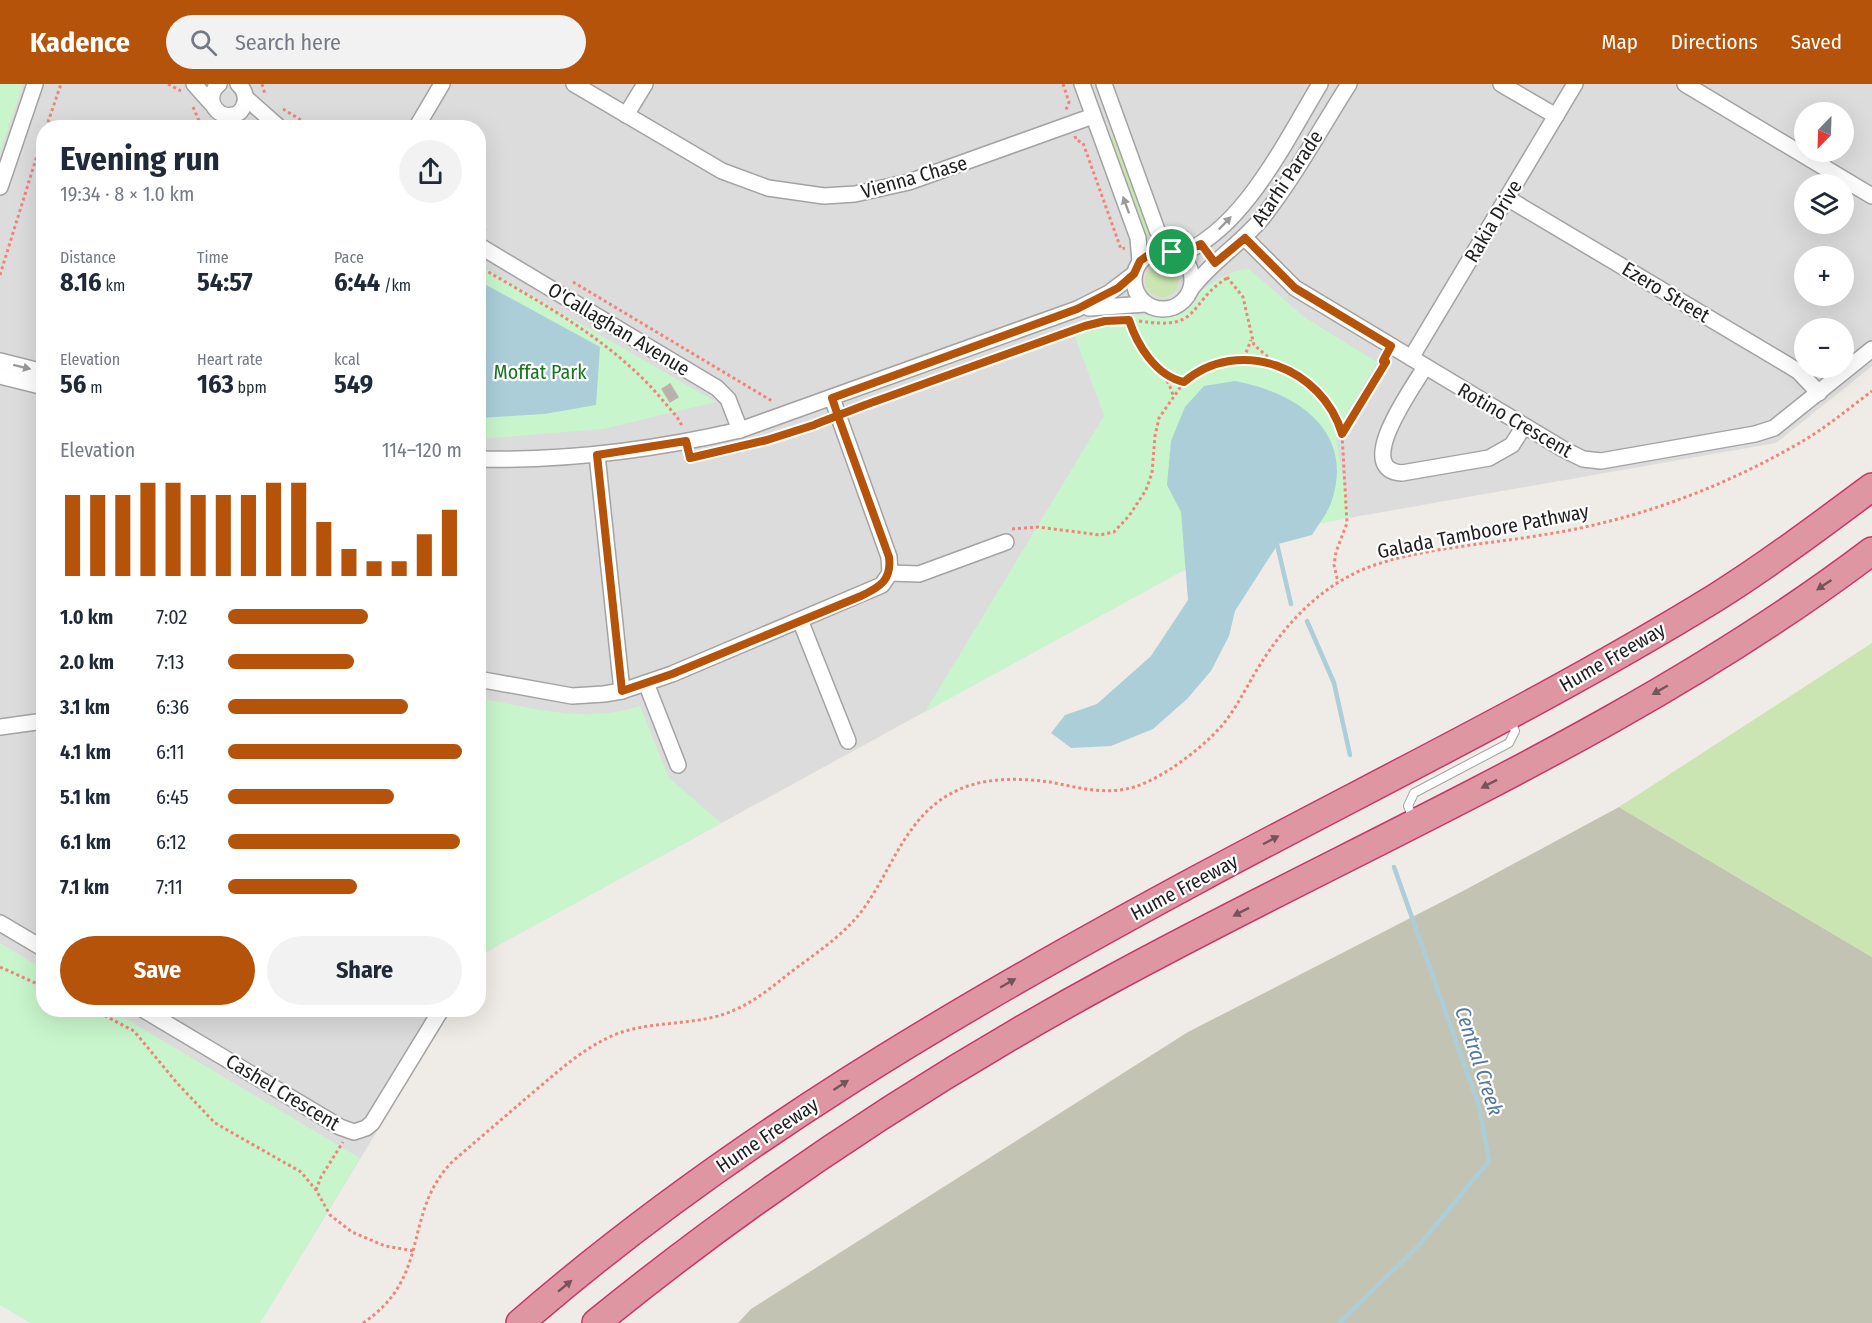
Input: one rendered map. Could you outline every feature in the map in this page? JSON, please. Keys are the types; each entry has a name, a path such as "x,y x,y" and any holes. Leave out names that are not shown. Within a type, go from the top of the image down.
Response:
{"highway":[{"name":"Hume Freeway","path":"520,1323 630,1234 704,1179 794,1116 902,1046 1008,983 1193,882 1509,716 1717,597 1872,487"},
{"path":"596,1323 756,1201 867,1125 976,1056 1113,978 1613,718 1702,665 1872,551"}],"street":[{"path":"0,187 35,84"},
{"path":"194,84 222,115 231,119 243,108 243,89"},
{"path":"213,120 212,93 219,84"},
{"path":"421,120 442,84"},
{"name":"Vienna Chase","path":"574,84 698,158 744,180 794,193 824,196 855,194 909,183 1093,116"},
{"path":"626,115 645,84"},
{"path":"1082,84 1138,243 1135,290 1145,304"},
{"path":"1077,309 1124,304 1172,308 1180,304 1191,289 1192,279 1185,261 1175,254 1159,235 1104,84"},
{"name":"Atarhi Parade","path":"1175,254 1201,244 1224,224 1253,190 1320,84"},
{"name":"Atarhi Parade","path":"1191,289 1203,274 1245,238 1281,193 1349,84"},
{"path":"1501,84 1556,116"},
{"name":"Rakia Drive","path":"1411,358 1575,84"},
{"path":"1685,84 1872,196"},
{"path":"243,89 272,120"},
{"name":"Ezero Street","path":"1508,198 1788,365 1799,372 1820,393"},
{"name":"Rotino Crescent","path":"1245,238 1295,288 1573,455 1601,461 1766,432 1784,422 1872,349"},
{"name":"O'Callaghan Avenue","path":"486,250 717,388 728,399 740,430"},
{"path":"486,459 597,455 740,430 1077,309 1110,293 1155,252 1175,254"},
{"path":"0,361 36,370"},
{"path":"1425,367 1386,436 1382,454 1385,466 1389,470 1402,473 1489,458 1512,445 1524,426"},
{"path":"0,376 36,385"},
{"path":"486,680 572,696 622,691 877,589 882,585 890,573 889,557 832,398"},
{"path":"597,455 622,691"},
{"path":"890,573 919,574 1007,536"},
{"path":"800,620 848,741"},
{"path":"646,683 678,765"},
{"path":"0,727 36,722"},
{"path":"0,923 36,944"},
{"name":"Cashel Crescent","path":"156,1017 340,1127 354,1132 372,1123 437,1017"}],"lane":[{"path":"1415,822 1408,806 1414,793 1509,743 1515,731 1509,716"}],"path":[{"path":"49,120 61,84"},
{"path":"262,84 267,97"},
{"path":"1063,84 1069,102 1065,109 1076,140 1084,145 1121,249 1138,243"},
{"path":"280,108 300,120"},
{"path":"0,274 36,159"},
{"path":"1159,235 1175,229 1193,235 1201,244"},
{"path":"1215,263 1243,297 1252,339 1260,352 1314,388 1323,396 1337,420 1342,434 1347,523 1336,552 1334,565 1338,582"},
{"path":"486,271 554,310 620,357 647,382 679,419 690,458 767,440 1095,324"},
{"path":"1121,320 1162,324 1181,320 1190,315 1227,278"},
{"path":"570,280 772,401"},
{"path":"1124,304 1142,348 1166,376 1173,395"},
{"path":"1244,358 1252,339"},
{"path":"1342,434 1386,362 1383,361 1391,346"},
{"path":"1007,536 1038,527 1100,535 1114,532 1120,527 1149,482 1157,426 1173,395 1184,382 1214,365 1244,358 1280,367"},
{"path":"1166,376 1184,382"},
{"name":"Galada Tamboore Pathway","path":"363,1323 393,1297 405,1277 414,1251 424,1205 441,1173 582,1052 607,1038 630,1030 726,1014 741,1008 766,992 853,921 868,902 894,854 917,821 933,805 955,791 978,783 1005,779 1050,782 1088,790 1114,791 1138,785 1172,768 1216,733 1257,668 1287,627 1308,605 1338,582 1364,569 1396,559 1590,526 1668,504 1741,473 1796,445 1831,423 1872,391"},
{"path":"0,967 36,983"},
{"path":"107,1017 134,1031 177,1083 215,1123 301,1172 316,1190 330,1215 352,1232 385,1246 414,1251"},
{"path":"316,1190 321,1177 345,1138"}],"shaded area":[{"path":"0,84 1872,84 1872,366 1776,443 1246,536 486,952 486,120 36,120 36,1017 447,1017 260,1323 31,1323 0,1305"},
{"path":"1619,807 1872,957 1872,1323 738,1323 751,1309 1188,1032 1463,891"}],"green space":[{"path":"0,84 23,84 0,152"},
{"path":"1115,136 1153,233 1145,237 1109,139"},
{"path":"1162,263 1174,268 1179,280 1174,292 1162,297 1150,292 1145,280 1150,268"},
{"name":"Moffat Park","path":"486,269 716,402 603,429 486,438"},
{"path":"1249,269 1304,317 1377,362 1335,433 1350,518 1246,536 925,712 1104,416 1074,334 1129,315 1174,315 1218,279"},
{"path":"1872,643 1872,957 1619,807"},
{"path":"486,699 539,710 579,714 599,714 640,706 669,778 721,823 486,952"},
{"path":"0,943 36,965 36,1017 123,1017 360,1158 260,1323 31,1323 0,1305"}],"water":[{"path":"486,285 600,347 596,405 544,414 486,418"},
{"path":"1235,381 1280,395 1300,406 1316,420 1328,436 1335,456 1337,478 1331,503 1312,535 1278,544 1235,611 1229,636 1211,671 1187,699 1153,729 1111,746 1071,748 1051,733 1065,715 1097,704 1151,656 1188,600 1181,512 1167,485 1171,441 1185,407 1204,386"}],"building":[{"path":"670,384 678,397 670,402 662,389"}],"waterway":[{"name":"Central Creek","path":"1276,540 1291,604"},
{"name":"Central Creek","path":"1307,621 1334,683 1350,755"},
{"name":"Central Creek","path":"1339,1323 1420,1244 1489,1161 1479,1106 1394,867"}],"route":[{"path":"1172,252 1155,252 1147,256 1140,261 1134,274 1118,288 1077,309 832,398 838,416 889,557 890,573 882,585 861,596 672,674 622,691 597,455 686,441 690,458 729,450 814,425 838,416 865,405 1085,326 1105,321 1129,320 1142,348 1166,376 1173,380 1184,382 1198,372 1227,361 1244,358 1280,367 1323,396 1342,434 1386,362 1383,361 1391,346 1295,288 1245,238 1215,263 1201,244 1177,255 1172,252"}]}
